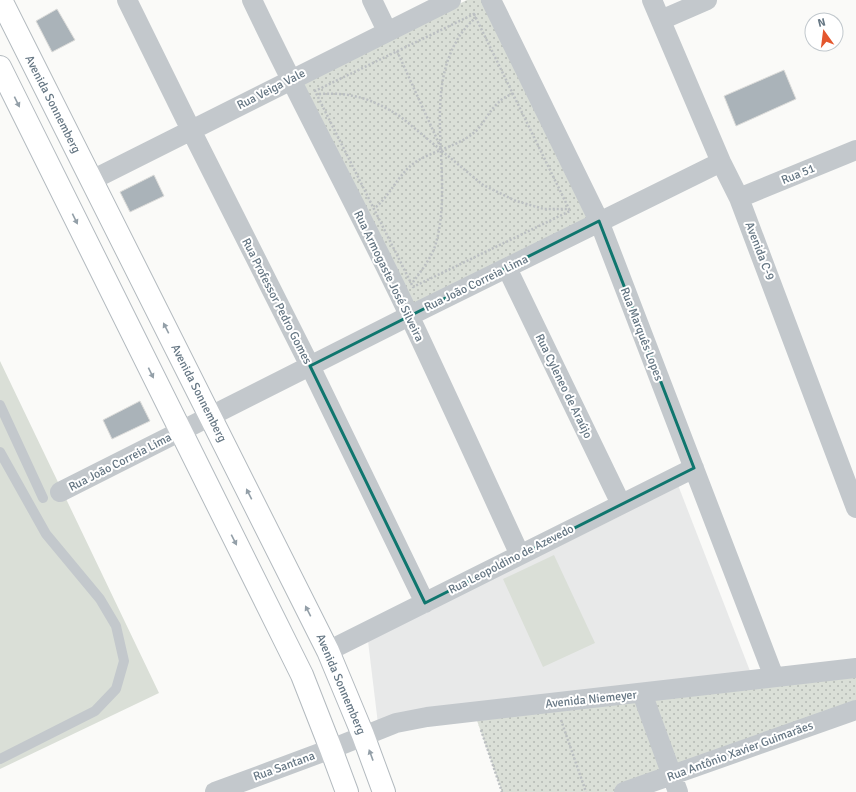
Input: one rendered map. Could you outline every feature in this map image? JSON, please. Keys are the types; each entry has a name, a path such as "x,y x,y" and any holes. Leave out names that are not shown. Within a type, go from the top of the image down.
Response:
{"street":[{"name":"Avenida Sonnemberg","path":"1,0 328,651 363,735 384,792"},
{"name":"Rua Professor Pedro Gomes","path":"127,0 310,366 425,603"},
{"name":"Rua Armogaste José Silveira","path":"252,0 294,86 368,213 409,316 520,555"},
{"path":"372,0 387,31"},
{"name":"Rua Veiga Vale","path":"92,180 191,130 294,86 387,31 451,0"},
{"name":"Rua Marquês Lopes","path":"490,0 596,215 774,677"},
{"name":"Avenida C-9","path":"652,0 721,162 739,198 856,508"},
{"path":"661,20 707,0"},
{"path":"0,67 302,675 347,792"},
{"name":"Rua 51","path":"739,198 856,150"},
{"name":"Rua João Correia Lima","path":"51,495 180,432 506,268 596,215 721,162"},
{"name":"Rua Cyleneo de Araújo","path":"506,268 621,504"},
{"name":"Rua Leopoldino de Azevedo","path":"328,651 694,468"},
{"name":"Avenida Niemeyer","path":"331,749 396,723 427,717 856,668"},
{"path":"642,693 675,784"},
{"name":"Rua Antônio Xavier Guimarães","path":"624,792 675,784 856,710"},
{"name":"Rua Santana","path":"215,792 331,749"}],"lane":[{"path":"0,405 51,495 29,506"},
{"path":"0,452 46,534 100,599 116,626 124,661 116,689 95,711 0,759"}],"path":[{"path":"411,284 426,265 436,244 442,212 440,97 448,60 463,30 490,0"},
{"path":"474,14 569,209 570,211 413,287 368,213 315,90 474,14"},
{"path":"387,31 442,150"},
{"path":"368,213 385,200 406,170 415,162 466,139 476,131 503,98 532,84"},
{"path":"294,86 317,94 333,93 355,95 373,101 389,109 442,150 483,185 516,201 544,209 569,209 596,215"},
{"path":"555,703 586,792"},
{"path":"474,712 502,792"}],"highlighted area":[{"path":"599,221 694,468 425,603 310,366"}],"shaded area":[{"path":"467,0 483,0 589,217 411,305 299,83"},
{"path":"0,361 159,693 0,769"},
{"path":"678,485 750,671 378,724 368,641"},
{"path":"554,555 595,643 543,667 503,579"},
{"path":"856,668 856,710 624,792 502,792 474,712"}],"building":[{"path":"57,9 75,40 52,52 36,21"},
{"path":"784,70 796,99 736,126 724,96"},
{"path":"154,175 164,196 130,212 120,192"},
{"path":"140,401 150,421 112,439 103,420"}]}
